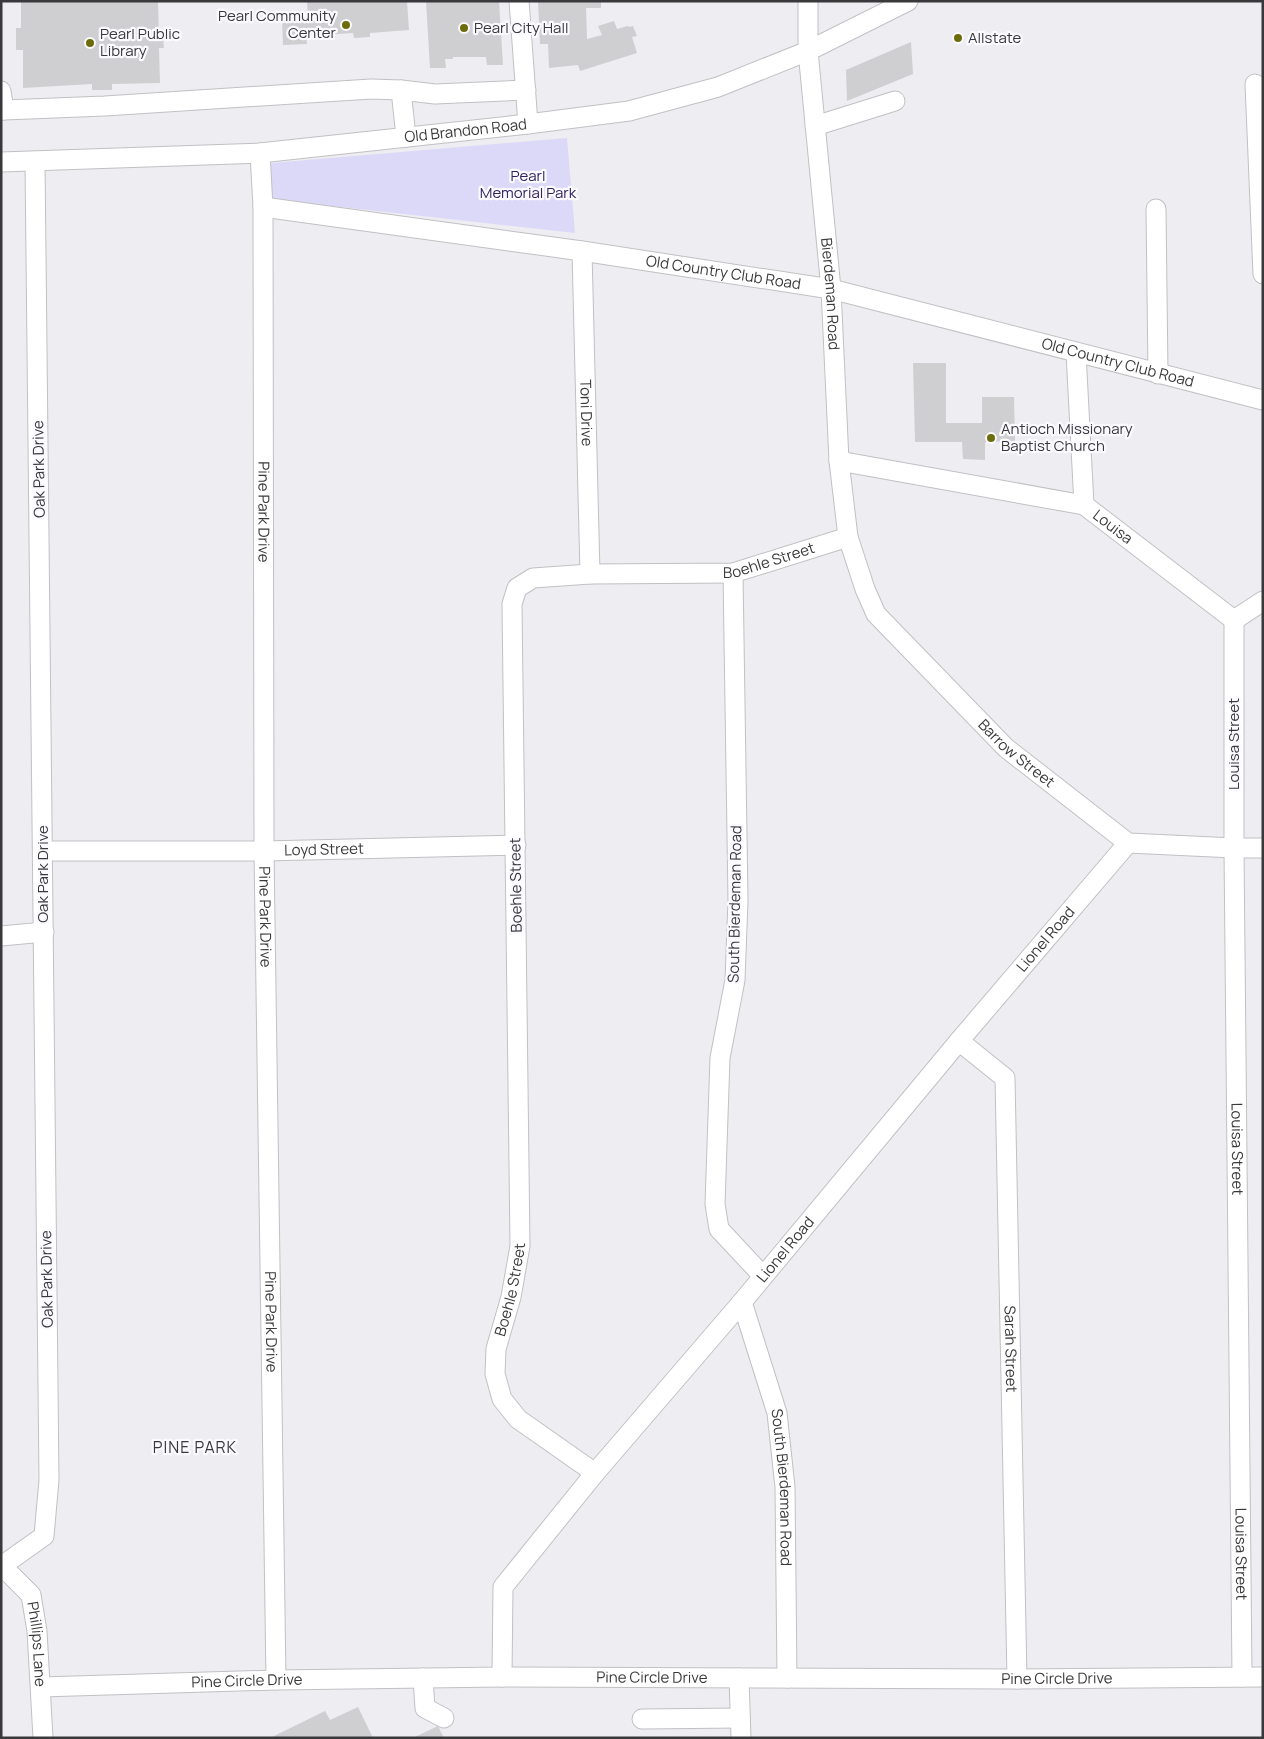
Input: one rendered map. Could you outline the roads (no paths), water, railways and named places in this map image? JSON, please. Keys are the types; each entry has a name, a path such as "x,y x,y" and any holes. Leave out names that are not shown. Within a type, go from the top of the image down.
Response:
{"street":[{"path":"519,1 528,124"},
{"name":"Bierdeman Road","path":"808,1 808,51 831,289 839,461 848,537"},
{"name":"Old Brandon Road","path":"1,162 260,153 629,111 718,87 808,51 908,1"},
{"path":"1255,84 1263,274"},
{"path":"1,91 2,110 114,106 371,89 435,94 526,90"},
{"path":"401,90 406,137"},
{"path":"815,126 895,101"},
{"name":"Pine Park Drive","path":"260,153 263,207 264,851 276,1680"},
{"name":"Oak Park Drive","path":"2,1565 44,1536 49,1480 44,851 35,161"},
{"name":"Old Country Club Road","path":"263,207 831,289 1076,354 1263,400"},
{"path":"1156,210 1158,374"},
{"name":"Toni Drive","path":"582,252 590,574"},
{"name":"Louisa","path":"1076,354 1084,505 1234,620"},
{"path":"839,461 1084,505"},
{"name":"Boehle Street","path":"595,1474 518,1419 502,1399 495,1374 496,1349 510,1296 520,1246 512,604 517,588 533,578 590,574 733,573 848,537"},
{"name":"Barrow Street","path":"848,537 865,589 876,614 1006,748 1128,843"},
{"name":"South Bierdeman Road","path":"733,573 738,900 735,980 720,1058 715,1204 719,1228 763,1276"},
{"path":"1234,620 1263,601"},
{"name":"Louisa Street","path":"1234,620 1234,848 1242,1677"},
{"path":"1128,843 1263,848"},
{"name":"Lionel Road","path":"502,1677 503,1587 595,1474 1128,843"},
{"name":"Loyd Street","path":"44,851 264,851 516,845"},
{"path":"1,936 44,932"},
{"name":"Sarah Street","path":"959,1042 1005,1078 1017,1679"},
{"name":"South Bierdeman Road","path":"742,1302 777,1413 785,1488 787,1678"},
{"name":"Phillips Lane","path":"2,1565 31,1595 37,1632 42,1687 43,1738"},
{"name":"Pine Circle Drive","path":"42,1687 276,1680 502,1677 1017,1679 1263,1677"},
{"path":"423,1678 424,1708 444,1718"},
{"path":"739,1678 741,1738"},
{"path":"642,1719 740,1718"}],"place":[{"name":"Pearl Community Center","path":"346,25"},
{"name":"Pearl City Hall","path":"464,28"},
{"name":"Allstate","path":"958,38"},
{"name":"Pearl Public Library","path":"90,43"},
{"name":"Antioch Missionary Baptist Church","path":"991,438"}],"district":[{"name":"PINE PARK","path":"195,1447"}],"park label":[{"name":"Pearl Memorial Park","path":"528,184"}]}
